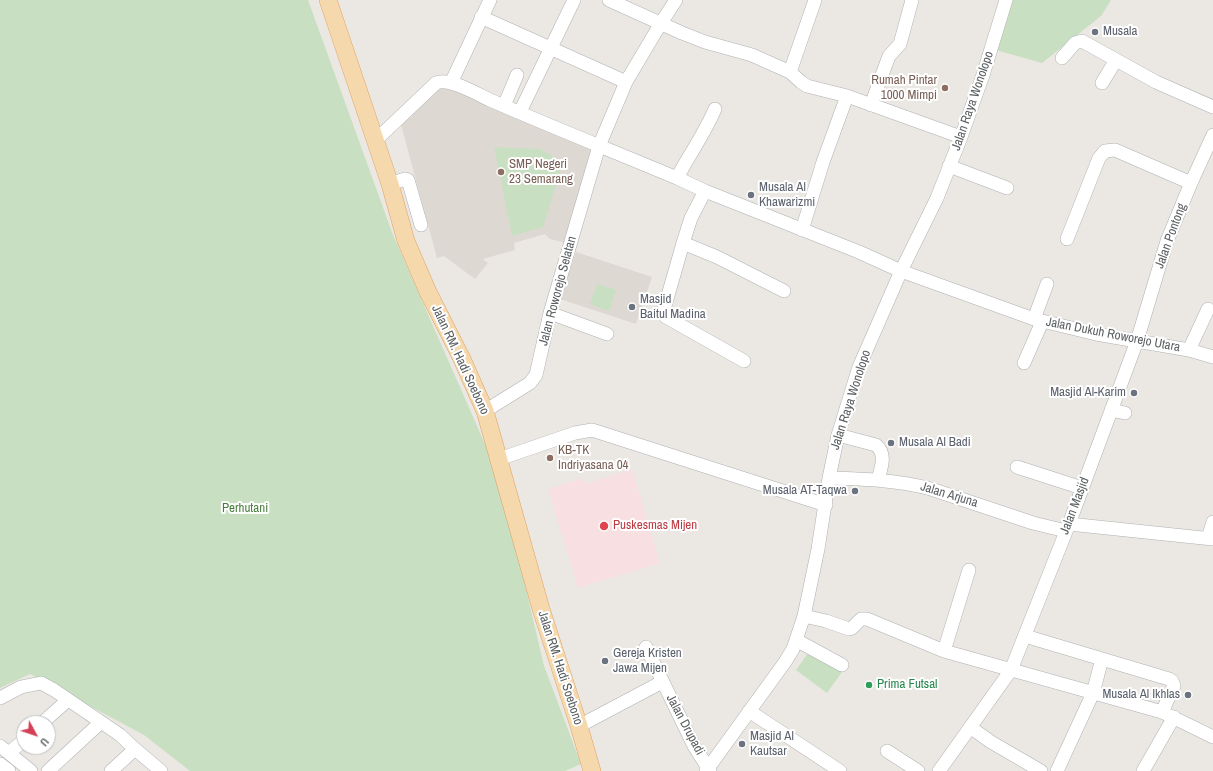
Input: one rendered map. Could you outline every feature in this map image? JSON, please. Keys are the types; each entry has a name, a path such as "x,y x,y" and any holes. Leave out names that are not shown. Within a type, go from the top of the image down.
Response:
{"main road":[{"name":"Jalan RM. Hadi Soebono","path":"328,0 376,140 406,240 428,292 462,359 485,411 541,609 592,771"}],"street":[{"path":"451,83 490,0"},
{"path":"520,112 574,0"},
{"path":"609,0 705,42 752,55 790,72 800,82 807,86 847,96 961,137"},
{"name":"Jalan Roworejo Selatan","path":"485,411 530,383 536,375 550,313 599,146 626,82 676,0"},
{"path":"790,72 815,0"},
{"path":"871,104 890,56 900,44 912,0"},
{"name":"Jalan Raya Wonolopo","path":"708,770 749,711 786,662 796,640 804,616 818,549 829,478 838,434 859,367 901,271 937,198 983,75 1006,0"},
{"path":"481,17 626,82"},
{"path":"1062,58 1075,43 1082,41 1156,82 1213,106"},
{"path":"1102,83 1116,60"},
{"path":"504,106 517,75"},
{"path":"376,140 436,82 441,81 451,83 705,191 859,252 901,271"},
{"path":"802,230 823,162 847,96"},
{"path":"677,178 706,128 714,109"},
{"name":"Jalan Pontong","path":"1137,341 1167,241 1190,183 1213,135"},
{"path":"1067,239 1099,158 1105,151 1115,150 1190,183"},
{"path":"949,166 1007,188"},
{"path":"390,184 405,179 408,180 421,225"},
{"path":"705,191 691,218 664,312 666,317 744,361"},
{"path":"683,243 717,257 784,291"},
{"name":"Jalan Dukuh Roworejo Utara","path":"901,271 1038,320 1096,334 1189,350 1213,357"},
{"path":"1024,363 1038,320 1047,284"},
{"path":"1189,350 1208,308"},
{"path":"550,313 607,334"},
{"name":"Jalan Masjid","path":"939,771 1011,670 1067,528 1137,341"},
{"path":"1111,410 1125,413"},
{"path":"499,459 575,433 592,430 826,505"},
{"path":"838,434 876,445 880,448 882,451 883,460 878,480"},
{"path":"1017,467 1082,488"},
{"name":"Jalan Arjuna","path":"829,478 878,480 915,485 1033,522 1067,528 1211,539"},
{"path":"1211,539 1213,522"},
{"path":"944,651 969,570"},
{"path":"804,616 826,621 849,629 861,619 867,619 944,651 1168,715 1213,737"},
{"path":"1025,636 1172,681 1174,686 1168,715 1143,771"},
{"path":"796,640 842,665"},
{"name":"Jalan Drupadi","path":"646,647 694,746 708,770"},
{"path":"1057,771 1093,693 1102,659"},
{"name":"Jalan Drupadi","path":"579,726 662,682"},
{"path":"0,698 21,687 41,683 54,690 120,735 161,771"},
{"path":"51,715 68,700"},
{"path":"749,711 840,771"},
{"path":"48,771 101,722"},
{"path":"970,727 1036,770"},
{"path":"16,744 4,749 31,771"},
{"path":"111,771 135,749"},
{"path":"887,751 918,771"},
{"path":"0,764 9,771"}],"shaded area":[{"name":"SMP Negeri 23 Semarang","path":"444,82 597,144 566,243 550,239 545,234 514,243 515,250 483,259 488,263 475,279 444,256 437,258 400,121 412,117 410,114"},
{"path":"576,252 652,277 636,324 560,299"},
{"name":"Puskesmas Mijen","path":"632,469 660,563 578,588 548,489 583,478 586,484"}],"green space":[{"name":"Perhutani","path":"0,0 308,0 393,235 500,478 544,666 581,764 565,771 190,771 144,735 30,674 0,688"},
{"path":"1012,0 1111,0 1101,16 1042,63 996,50"},
{"path":"494,147 540,149 563,162 543,227 512,236"},
{"path":"597,284 616,290 609,311 590,304"},
{"path":"811,649 842,672 827,693 796,670"}],"place":[{"name":"Musala","path":"1095,32"},
{"name":"Rumah Pintar 1000 Mimpi","path":"945,88"},
{"name":"SMP Negeri 23 Semarang","path":"501,172"},
{"name":"Musala Al Khawarizmi","path":"751,195"},
{"name":"Masjid Baitul Madina","path":"632,307"},
{"name":"Masjid Al-Karim","path":"1134,393"},
{"name":"Musala Al Badi","path":"891,443"},
{"name":"KB-TK Indriyasana 04","path":"550,458"},
{"name":"Musala AT-Taqwa","path":"855,491"},
{"name":"Puskesmas Mijen","path":"604,526"},
{"name":"Gereja Kristen Jawa Mijen","path":"605,661"},
{"name":"Prima Futsal","path":"869,685"},
{"name":"Musala Al Ikhlas","path":"1188,695"},
{"name":"Masjid Al Kautsar","path":"742,744"}]}
